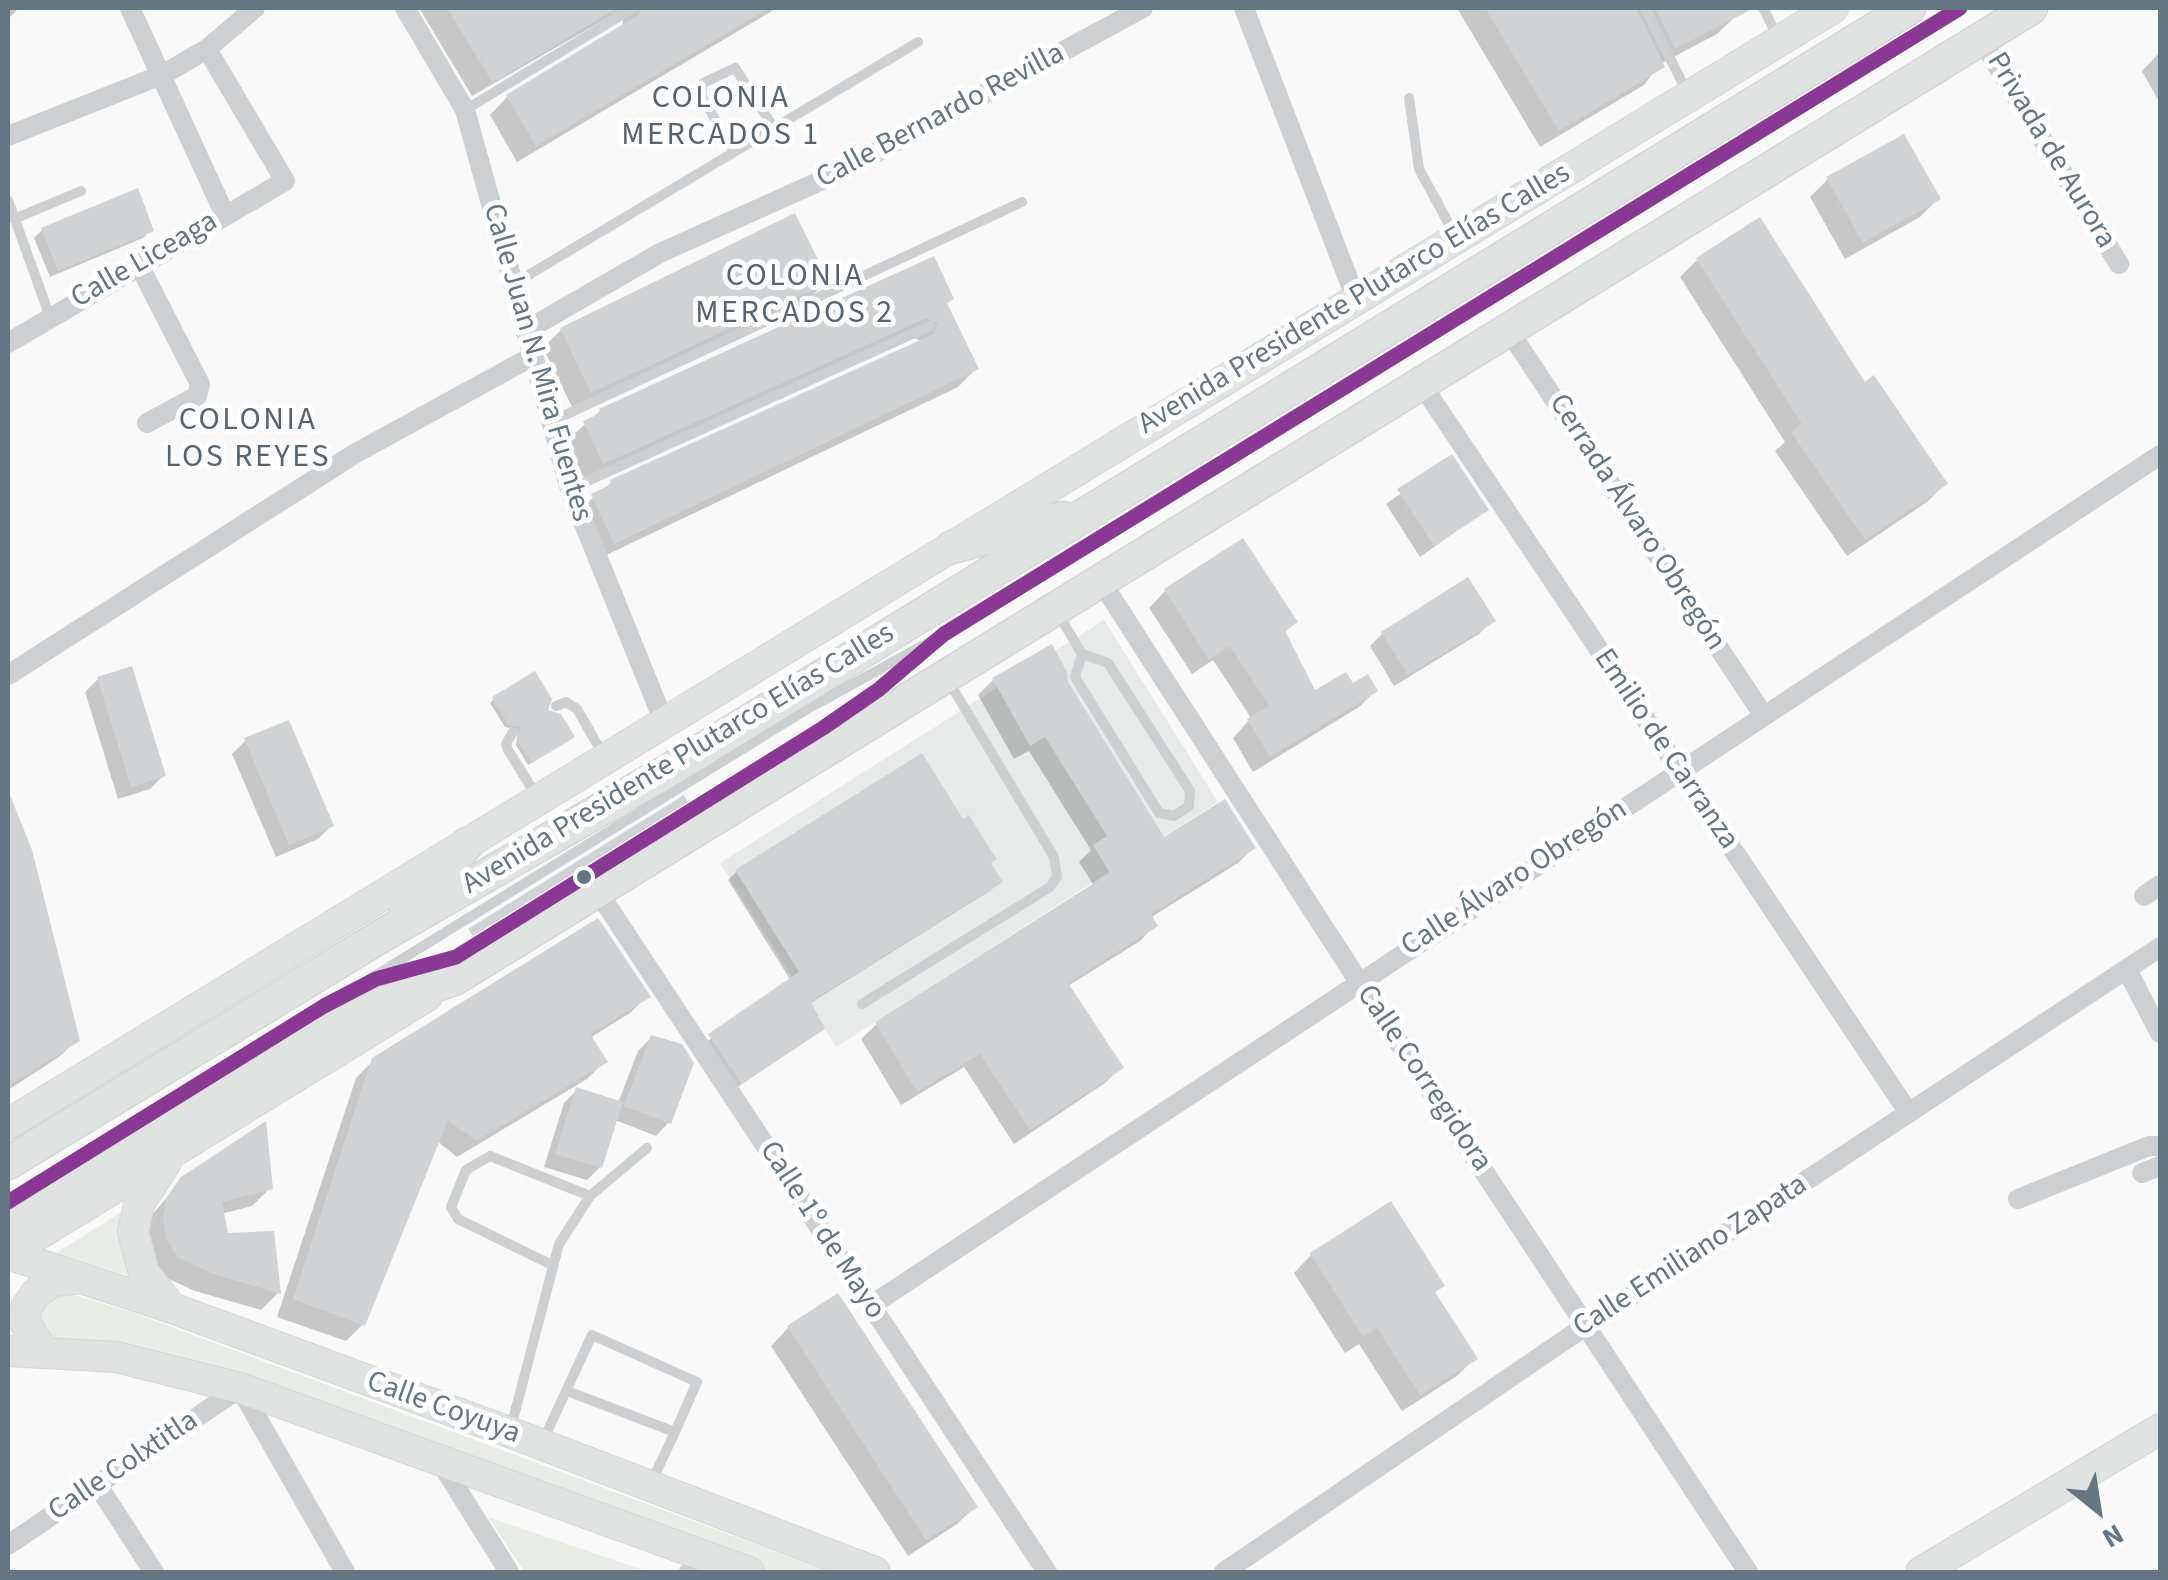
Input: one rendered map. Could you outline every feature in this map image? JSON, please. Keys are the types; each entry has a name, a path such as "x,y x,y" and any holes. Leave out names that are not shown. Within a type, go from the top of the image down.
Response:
{"main road":[{"name":"Avenida Presidente Plutarco Elías Calles","path":"8,1164 369,943 671,770 1910,8"},
{"path":"8,1226 354,1013 454,979 2031,8"},
{"path":"952,547 1096,510"},
{"path":"369,943 467,844"}],"street":[{"path":"130,8 164,74 225,214"},
{"path":"8,136 164,74 207,49 255,8"},
{"name":"Calle Juan N. Mira Fuentes","path":"404,8 465,110 570,489 664,722"},
{"name":"Calle Bernardo Revilla","path":"525,331 660,254 838,173 1142,8"},
{"path":"1244,8 1356,299"},
{"name":"Avenida Presidente Plutarco Elías Calles","path":"8,1124 1833,8"},
{"name":"Privada de Aurora","path":"1981,39 2119,264"},
{"name":"Calle Liceaga","path":"8,343 285,181 207,49"},
{"path":"138,264 200,384 197,396 147,424"},
{"name":"Cerrada Álvaro Obregón","path":"1509,330 1764,716"},
{"path":"8,675 356,453 533,356"},
{"name":"Emilio de Carranza","path":"1422,384 1909,1113"},
{"name":"Calle Álvaro Obregón","path":"870,1306 2160,454"},
{"name":"Calle Corregidora","path":"1102,583 1359,982 1748,1572"},
{"name":"Calle 1º de Mayo","path":"596,889 1047,1572"},
{"name":"Calle Emiliano Zapata","path":"1224,1572 1587,1325 2160,947"},
{"path":"2127,970 2160,1032"},
{"path":"8,1254 454,979"},
{"path":"2018,1199 2149,1146 2160,1146"},
{"path":"170,1157 139,1204 133,1232 144,1274 172,1308"},
{"name":"Calle Coyuya","path":"8,1254 172,1308 875,1572"},
{"path":"42,1350 25,1323 26,1308 36,1293 54,1281 85,1278"},
{"name":"Calle Coyuya","path":"8,1351 116,1356 240,1388 439,1460 695,1568 749,1572"},
{"path":"240,1388 344,1572"},
{"name":"Calle Colxtitla","path":"8,1545 240,1388"},
{"path":"1921,1572 2160,1429"},
{"path":"439,1460 510,1572"},
{"path":"98,1486 154,1572"}],"lane":[{"path":"465,110 633,8"},
{"path":"1645,8 1689,95"},
{"path":"1763,8 1780,40"},
{"path":"8,1202 324,1006 376,979 404,957 810,708 944,634 1960,8"},
{"path":"511,285 918,42"},
{"path":"734,152 700,88 729,68 739,71 774,128"},
{"path":"1409,98 1419,169 1456,238"},
{"path":"14,219 81,191"},
{"path":"8,200 50,317"},
{"path":"550,422 1022,202"},
{"path":"570,489 930,326"},
{"path":"1056,611 1082,654 1108,663 1190,792 1189,806 1174,816 1159,813 1075,677 1082,654"},
{"path":"376,979 456,956 823,728 878,690 944,634"},
{"path":"862,1004 1050,886 1057,877 1054,857 946,677"},
{"path":"556,706 566,702 577,708 605,758"},
{"path":"513,732 506,744 508,750 538,800"},
{"path":"510,1432 559,1244 590,1196 647,1148"},
{"path":"552,1265 458,1219 451,1207 466,1170 490,1156 590,1196"},
{"path":"541,1445 592,1335 624,1347 696,1382 650,1486"},
{"path":"566,1391 674,1432"}],"shaded area":[{"path":"1104,620 1218,802 836,1047 720,863"},
{"path":"133,1205 132,1277 56,1253"},
{"path":"67,1293 131,1312 830,1572 762,1572 55,1341 36,1324 43,1299"},
{"path":"488,1517 649,1572 525,1572"}],"building":[{"path":"447,8 617,8 491,80"},
{"path":"642,8 769,8 536,146 506,95 638,15"},
{"path":"1485,8 1636,8 1665,67 1559,131"},
{"path":"1655,8 1754,8 1675,49"},
{"path":"1904,134 1941,199 1863,243 1826,177"},
{"path":"138,188 154,231 58,271 41,228"},
{"path":"795,213 829,282 591,393 560,328"},
{"path":"1760,217 1865,382 1874,375 1948,484 1865,540 1791,432 1802,424 1696,258"},
{"path":"934,256 954,299 947,303 979,369 614,544 591,494 612,484 610,480 934,334 938,323 926,318 603,464 583,421 601,413 599,409"},
{"path":"1452,454 1489,510 1434,546 1397,489"},
{"path":"1243,538 1298,622 1285,631 1315,690 1346,672 1353,683 1368,674 1378,691 1270,757 1247,719 1269,706 1230,646 1209,660 1164,589"},
{"path":"1468,577 1496,621 1408,675 1381,632"},
{"path":"1052,644 1068,682 1164,837 1225,799 1256,848 1151,914 1158,926 1068,983 1124,1068 1030,1130 980,1054 917,1092 875,1022 1110,873 1093,845 1107,836 1045,737 1030,746 992,678"},
{"path":"132,666 166,776 131,787 97,677"},
{"path":"535,671 552,699 548,710 561,714 575,737 532,763 518,741 520,727 508,725 492,697"},
{"path":"289,720 334,826 289,845 244,738"},
{"path":"922,753 963,819 969,815 997,859 991,863 1003,882 811,1002 825,1029 742,1084 708,1034 799,972 735,870"},
{"path":"8,790 32,850 80,1041 8,1086"},
{"path":"684,795 688,802 473,936 468,929"},
{"path":"598,918 651,997 590,1034 608,1062 476,1141 448,1120 365,1326 293,1299 372,1058"},
{"path":"651,1035 682,1044 694,1063 671,1124 624,1106"},
{"path":"576,1087 623,1102 602,1168 555,1154"},
{"path":"266,1121 273,1189 222,1202 228,1233 274,1231 281,1294 214,1274 178,1258 166,1238 163,1218 167,1197 181,1177"},
{"path":"1391,1201 1445,1286 1435,1292 1478,1359 1420,1395 1377,1328 1363,1337 1310,1253"},
{"path":"838,1293 978,1507 926,1540 787,1326"}],"transit line":[{"path":"8,1202 324,1006 376,979 456,957 823,728 878,690 944,634 1960,8"}],"district":[{"name":"COLONIA MERCADOS 1","path":"721,118"},
{"name":"COLONIA MERCADOS 2","path":"795,296"},
{"name":"COLONIA LOS REYES","path":"248,440"}]}
